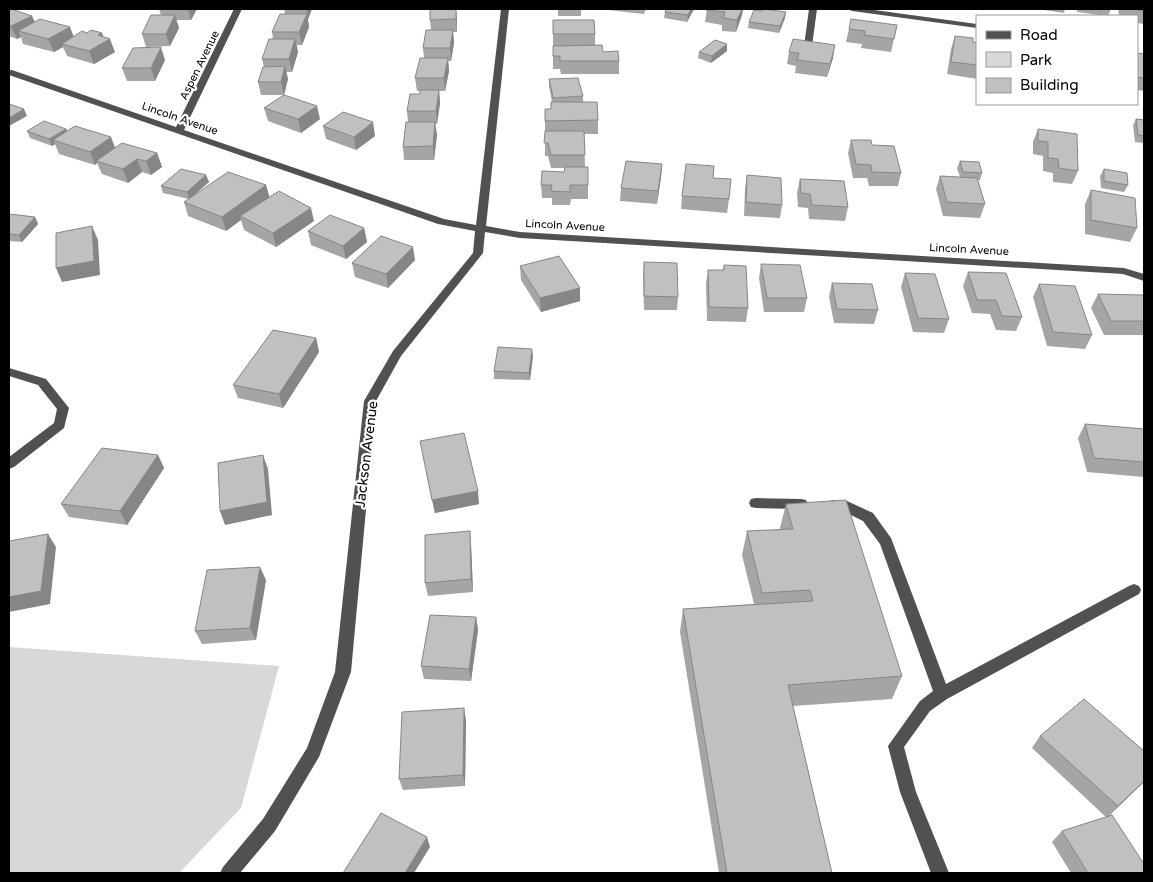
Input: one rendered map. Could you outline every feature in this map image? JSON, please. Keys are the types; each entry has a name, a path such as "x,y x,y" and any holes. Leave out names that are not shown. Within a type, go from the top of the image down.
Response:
{"street":[{"name":"Aspen Avenue","path":"179,131 238,9"},
{"name":"Jackson Avenue","path":"229,873 269,825 313,752 343,672 370,401 397,354 478,253 505,9"},
{"path":"808,46 813,9"},
{"path":"852,9 976,26"},
{"name":"Lincoln Avenue","path":"9,72 442,222 482,227 520,235 1124,271 1144,278"},
{"path":"9,372 42,382 63,408 60,425 9,464"},
{"path":"756,504 842,505 868,517 886,542 942,694"},
{"path":"940,873 908,792 896,746 925,706 942,694 1134,590"}],"green space":[{"path":"9,647 279,666 241,808 179,873 9,873"}],"building":[{"path":"9,9 32,16 11,26 9,25"},
{"path":"430,9 456,9 456,19 430,20"},
{"path":"666,9 691,9 688,15 665,12"},
{"path":"707,9 742,9 737,20 723,18 725,12"},
{"path":"763,9 786,12 780,26 749,22 754,10 762,11"},
{"path":"280,14 307,14 299,32 272,32"},
{"path":"151,15 175,15 166,34 142,34"},
{"path":"40,19 70,27 48,39 18,31"},
{"path":"851,19 897,25 894,39 864,35 865,31 849,29"},
{"path":"553,20 594,20 595,34 553,34"},
{"path":"91,30 102,33 98,35 110,39 89,51 62,44 82,31 87,33"},
{"path":"426,30 453,30 450,48 423,48"},
{"path":"955,36 973,38 973,42 976,43 976,65 951,62"},
{"path":"269,39 295,39 289,59 262,59"},
{"path":"793,39 835,45 830,64 797,60 799,53 789,52"},
{"path":"715,40 727,44 712,56 699,52"},
{"path":"602,45 603,52 618,51 619,61 560,61 560,56 553,56 553,46"},
{"path":"161,47 151,68 122,68 133,48"},
{"path":"1138,53 1144,54 1144,78 1138,77"},
{"path":"420,58 448,58 444,78 415,78"},
{"path":"285,66 281,82 258,82 263,67"},
{"path":"578,78 583,96 553,98 549,79"},
{"path":"420,90 439,90 436,111 407,111 410,94 420,94"},
{"path":"284,95 317,106 298,119 264,108"},
{"path":"551,102 597,102 598,120 545,121 545,109 551,109"},
{"path":"9,104 24,109 9,118"},
{"path":"343,112 373,122 354,137 323,126"},
{"path":"1136,119 1144,120 1144,136 1138,135"},
{"path":"44,121 66,129 49,139 27,131"},
{"path":"406,122 435,122 433,146 403,147"},
{"path":"75,126 111,137 90,152 53,140"},
{"path":"1038,129 1077,134 1078,171 1059,168 1058,159 1048,158 1048,142 1038,141"},
{"path":"545,131 584,131 585,155 551,155 548,143 544,143"},
{"path":"851,140 871,140 872,145 894,146 901,173 872,172 871,165 856,164"},
{"path":"122,143 157,153 146,161 137,159 123,169 96,161"},
{"path":"626,161 662,164 658,191 621,188"},
{"path":"960,161 979,162 982,173 963,172"},
{"path":"686,164 714,166 713,178 731,179 729,199 682,196"},
{"path":"565,167 588,167 588,185 570,185 570,192 551,191 552,185 541,185 542,171 564,172"},
{"path":"181,169 206,175 187,192 161,186"},
{"path":"1104,169 1127,173 1128,185 1104,181"},
{"path":"228,172 266,185 222,217 184,202"},
{"path":"747,175 781,178 782,205 746,202"},
{"path":"940,176 977,178 985,204 947,202"},
{"path":"800,179 844,181 848,207 812,205 810,194 801,193"},
{"path":"1091,190 1135,198 1137,228 1091,220"},
{"path":"279,191 311,208 273,233 240,216"},
{"path":"9,214 35,217 19,235 9,234"},
{"path":"330,215 364,228 343,246 308,231"},
{"path":"92,226 94,261 56,268 56,233"},
{"path":"381,236 413,247 386,274 352,263"},
{"path":"559,256 580,288 540,298 520,266"},
{"path":"644,262 677,263 678,297 644,296"},
{"path":"761,264 800,265 807,298 767,298"},
{"path":"724,265 746,266 748,308 709,307 708,270 724,270"},
{"path":"968,272 1006,273 1022,317 1002,316 996,300 977,300"},
{"path":"905,273 935,274 949,319 918,318"},
{"path":"832,283 872,284 878,310 837,309"},
{"path":"1039,284 1075,286 1092,335 1053,332"},
{"path":"1098,294 1143,295 1144,321 1111,321"},
{"path":"273,330 316,338 279,394 233,385"},
{"path":"498,347 532,349 529,373 494,371"},
{"path":"1085,424 1144,429 1144,462 1094,458"},
{"path":"464,433 478,491 432,500 420,441"},
{"path":"102,448 158,455 120,511 61,504"},
{"path":"263,455 267,502 220,511 218,463"},
{"path":"846,500 902,676 788,685 832,873 727,873 683,609 813,601 810,590 762,593 747,531 793,529 786,504"},
{"path":"470,531 471,579 425,583 425,535"},
{"path":"48,534 41,591 9,597 9,541"},
{"path":"260,567 250,628 195,631 207,570"},
{"path":"430,615 476,617 469,669 421,666"},
{"path":"1084,699 1144,751 1144,781 1118,806 1040,736"},
{"path":"464,708 463,775 399,779 402,712"},
{"path":"381,813 427,837 405,873 343,873"},
{"path":"1112,815 1144,864 1144,873 1088,873 1062,831"}]}
